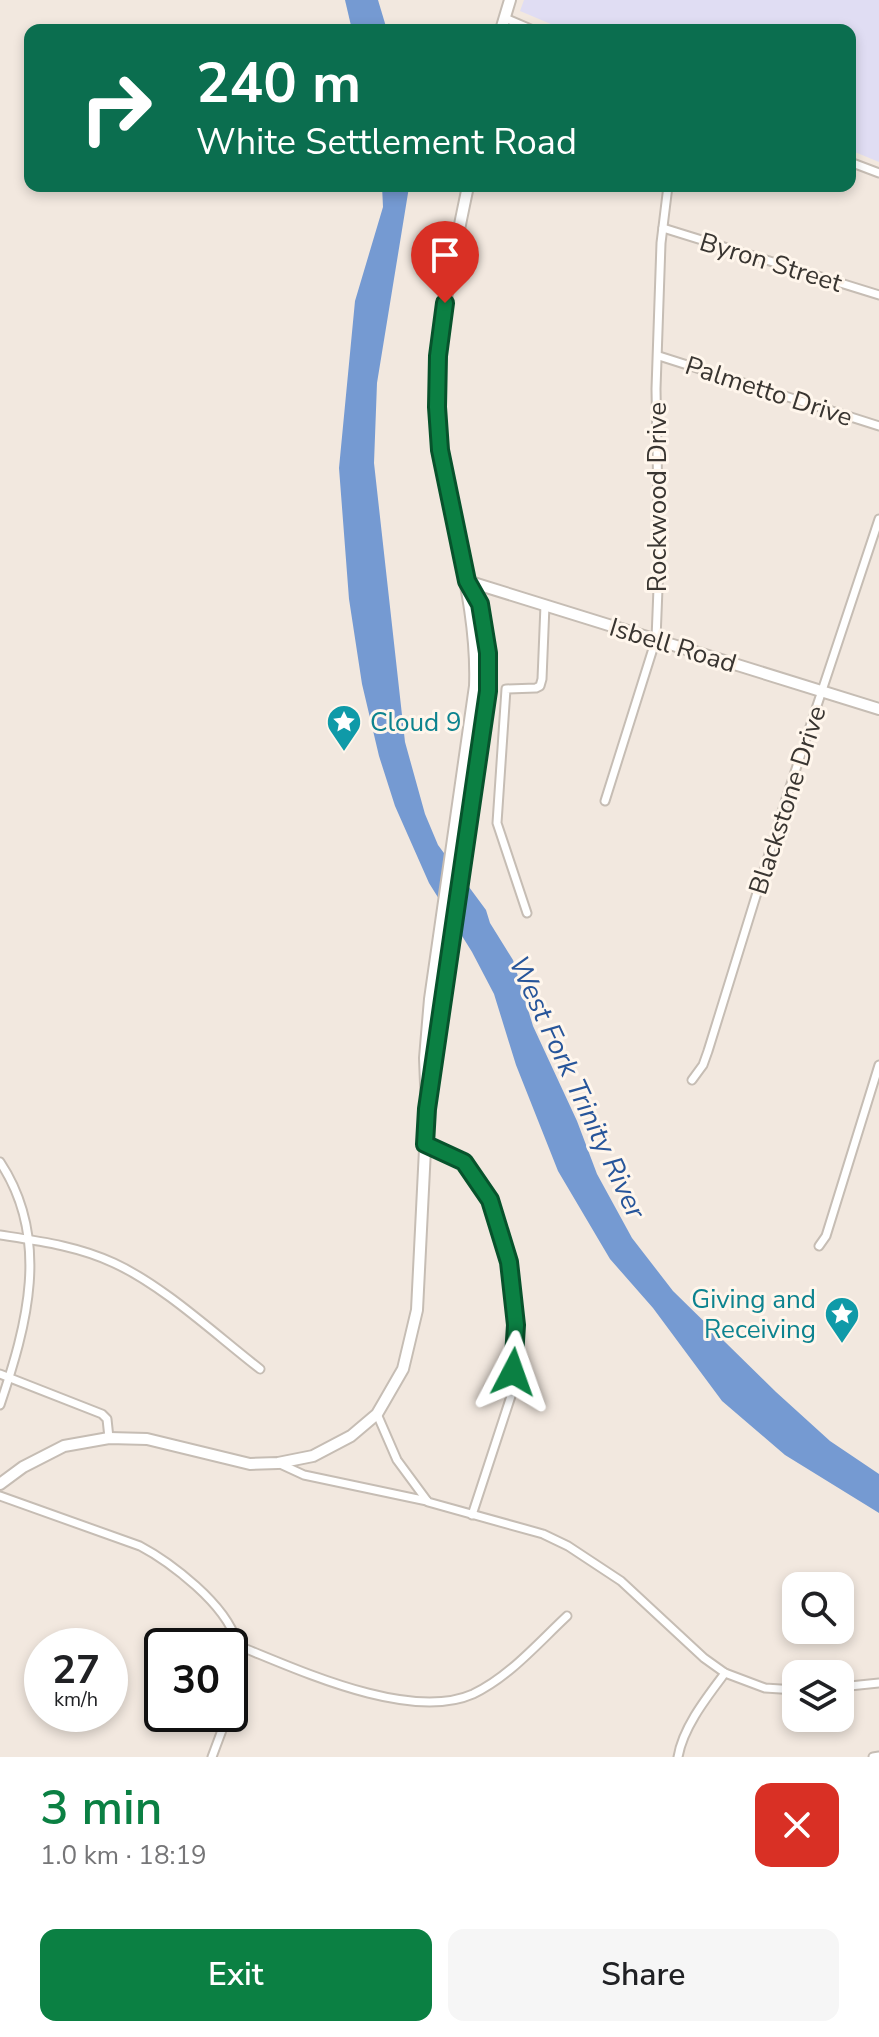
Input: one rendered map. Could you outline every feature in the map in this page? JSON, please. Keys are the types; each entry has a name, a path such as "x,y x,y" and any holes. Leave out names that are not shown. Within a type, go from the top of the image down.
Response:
{"main road":[{"path":"503,24 510,0"},
{"path":"427,1109 425,1058 437,950 475,686 476,661 467,581 447,493 437,407 438,356 445,303 467,192"},
{"path":"0,1484 23,1467 64,1446 109,1438 147,1439 239,1462 278,1463 313,1456 351,1436 377,1414 403,1369 417,1310 427,1109 487,706 488,653 480,604 467,581"},
{"name":"Isbell Road","path":"467,581 879,709"}],"street":[{"path":"505,18 519,24"},
{"path":"856,164 879,173"},
{"name":"Rockwood Drive","path":"605,801 656,639 659,563 656,389 667,192"},
{"name":"Byron Street","path":"663,228 879,295"},
{"name":"Palmetto Drive","path":"659,356 879,426"},
{"name":"Blackstone Drive","path":"692,1080 708,1051 879,519"},
{"path":"527,913 497,823 499,762 506,689 540,686 545,605"},
{"path":"819,1246 826,1236 879,1065"},
{"path":"425,1144 464,1162 490,1200 509,1262 516,1325 511,1396 472,1515"},
{"path":"0,1162 11,1178 22,1206 28,1239 30,1291 26,1321 0,1405"},
{"path":"0,1235 70,1247 115,1263 150,1284 260,1369"},
{"path":"0,1374 102,1414 107,1419 109,1438"},
{"path":"377,1414 397,1460 428,1502"},
{"path":"278,1463 304,1475 428,1502 543,1534 591,1560 621,1581 704,1658 725,1673 765,1688 782,1689"},
{"path":"0,1496 160,1556 224,1613 233,1628"},
{"path":"248,1650 354,1691 400,1700 429,1701 462,1697 500,1677 567,1616"},
{"path":"677,1756 707,1696 725,1673"},
{"path":"854,1686 879,1683"},
{"path":"212,1757 221,1732"},
{"path":"873,1757 879,1756"}],"shaded area":[{"path":"524,0 879,0 879,162 856,152 856,24 551,24 520,11"}],"water":[{"path":"345,0 378,0 385,24 351,24"},
{"path":"382,192 408,192 377,383 374,463 405,742 425,814 438,845 486,910 490,923 513,960 533,1026 577,1121 597,1174 632,1238 673,1291 776,1392 830,1441 879,1474 879,1513 785,1455 722,1401 653,1308 610,1259 558,1171 516,1065 494,994 429,883 395,806 362,684 349,599 339,468 355,301 383,207"}],"place":[{"name":"Cloud 9","path":"344,753"},
{"name":"Giving and Receiving","path":"842,1345"}],"route":[{"path":"445,303 438,356 440,450 467,581 480,604 488,653 488,691 427,1109 425,1144 464,1162 490,1200 509,1262 516,1325 513,1372"}],"water label":[{"name":"West Fork Trinity River","path":"578,1087"}]}
